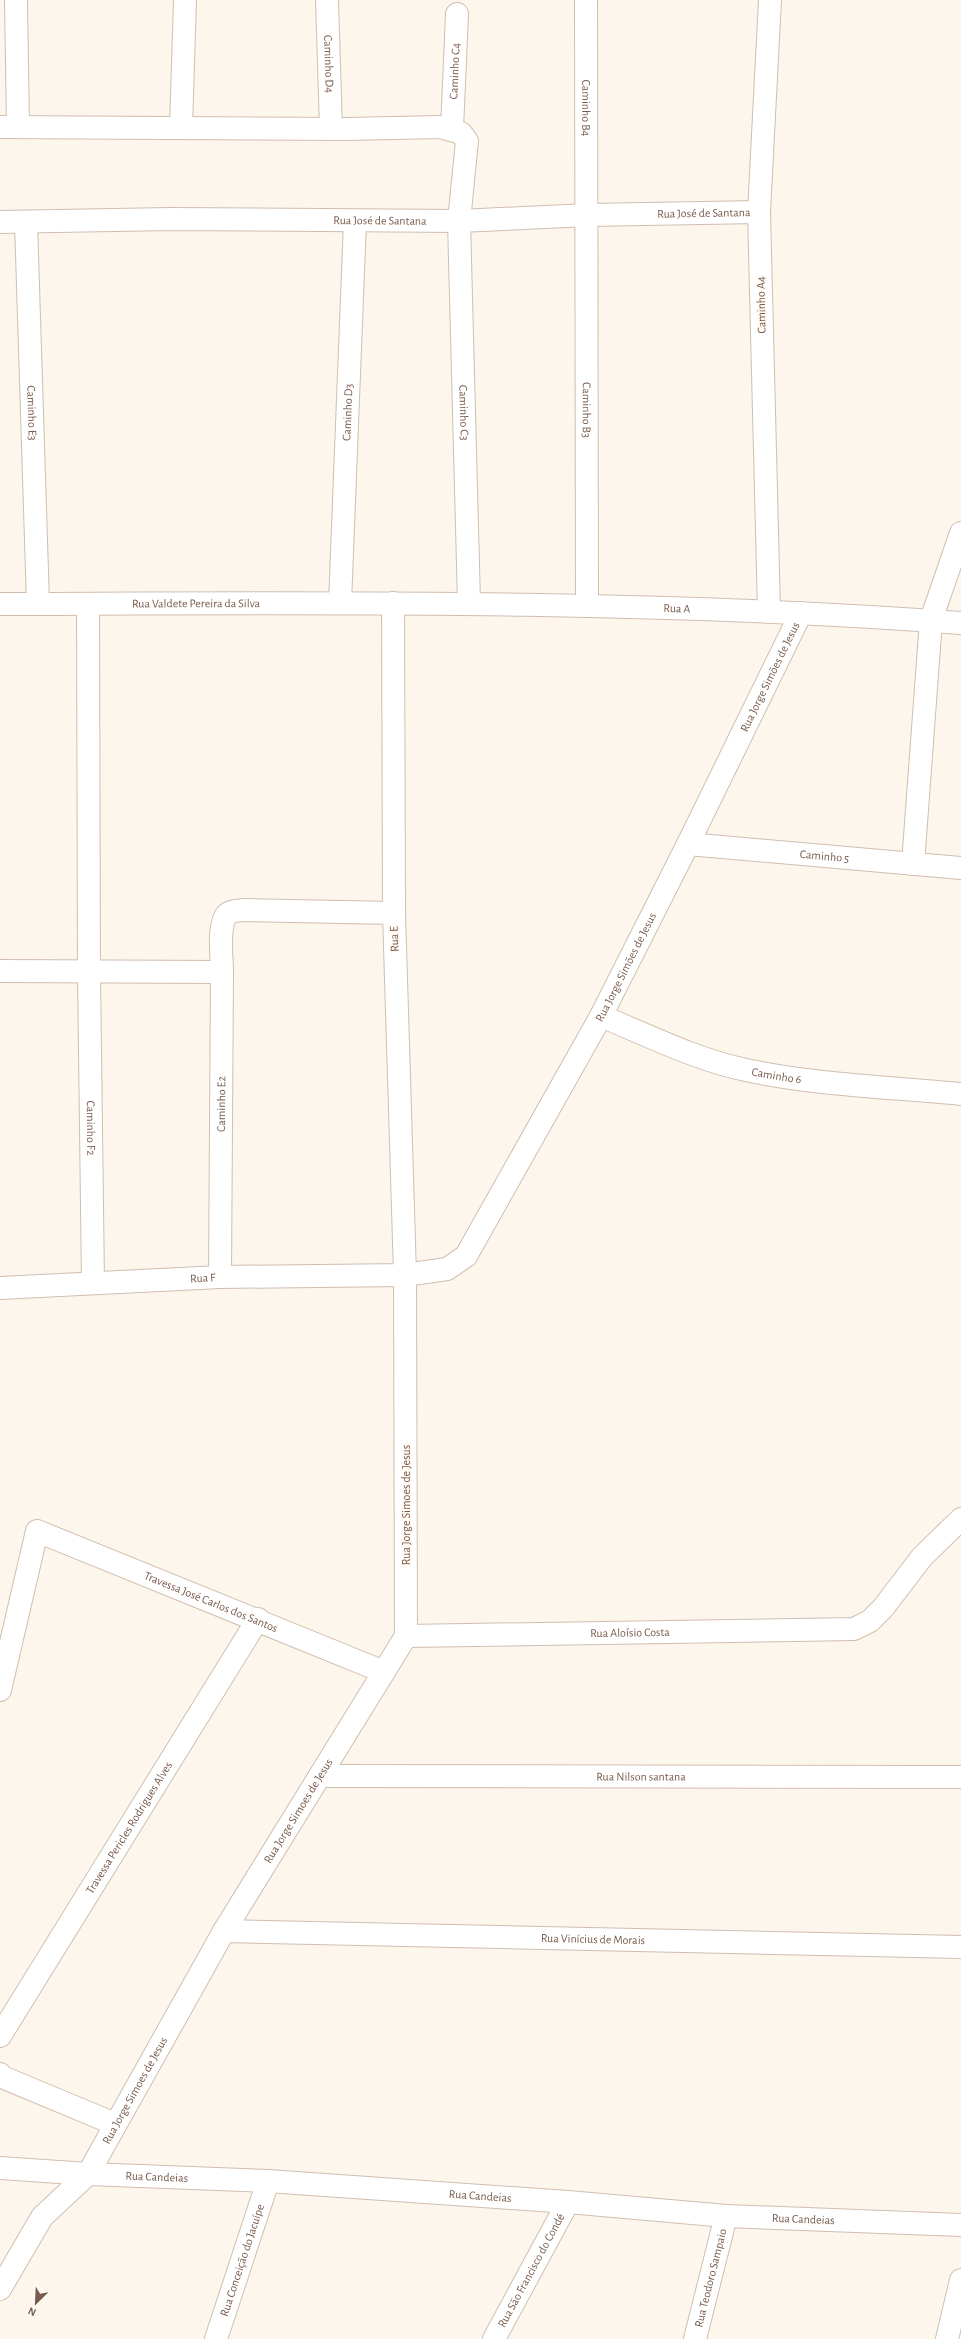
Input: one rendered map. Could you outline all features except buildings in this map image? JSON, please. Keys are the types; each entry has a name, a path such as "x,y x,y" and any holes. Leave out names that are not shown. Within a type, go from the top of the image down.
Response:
{"street":[{"path":"16,0 9,127 440,127 452,129"},
{"path":"181,128 185,0"},
{"name":"Caminho D4","path":"328,0 331,128"},
{"name":"Caminho B4","path":"586,0 588,215"},
{"name":"Caminho A4","path":"769,611 759,212 770,0"},
{"name":"Caminho C4","path":"452,129 457,14"},
{"name":"Caminho C3","path":"452,129 461,133 468,141 459,221 469,603"},
{"name":"Rua José de Santana","path":"0,222 170,219 459,221 588,215 759,212"},
{"name":"Caminho B3","path":"588,215 588,604"},
{"name":"Caminho D3","path":"340,603 355,220"},
{"name":"Caminho E3","path":"26,222 38,604"},
{"path":"913,864 931,620 961,533"},
{"name":"Rua A","path":"393,603 588,604 769,611 961,623"},
{"name":"Rua Valdete Pereira da Silva","path":"0,604 393,603"},
{"name":"Rua E","path":"393,603 394,913 406,1275"},
{"name":"Caminho F2","path":"88,604 89,973 94,1283"},
{"name":"Rua Jorge Simões de Jesus","path":"406,1275 447,1269 466,1256 601,1016 688,844 801,613"},
{"name":"Caminho 5","path":"688,844 961,868"},
{"name":"Caminho E2","path":"220,1277 222,972 223,930 226,917 232,911 242,910 394,913"},
{"path":"0,970 89,973 222,972"},
{"name":"Caminho 6","path":"601,1016 676,1048 745,1070 823,1081 961,1094"},
{"name":"Rua F","path":"0,1288 220,1277 406,1275"},
{"name":"Rua Jorge Simoes de Jesus","path":"0,2290 42,2217 88,2174 224,1931 406,1636 406,1275"},
{"name":"Rua Aloísio Costa","path":"406,1636 854,1629 870,1621 883,1608 922,1557 961,1519"},
{"name":"Travessa José Carlos dos Santos","path":"0,1690 37,1531 258,1619 384,1672"},
{"name":"Travessa Pericles Rodrigues Alves","path":"0,2036 258,1619"},
{"name":"Rua Nilson santana","path":"320,1776 961,1777"},
{"name":"Rua Vinícius de Morais","path":"224,1931 961,1947"},
{"path":"0,2074 2,2077 115,2124"},
{"name":"Rua Candeias","path":"0,2168 88,2174 268,2181 568,2202 726,2216 961,2225"},
{"name":"Rua Conceição do Jacuípe","path":"216,2339 268,2181"},
{"name":"Rua São Francisco do Condé","path":"494,2339 568,2202"},
{"name":"Rua Teodoro Sampaio","path":"695,2339 726,2216"},
{"path":"947,2339 961,2280"}]}
